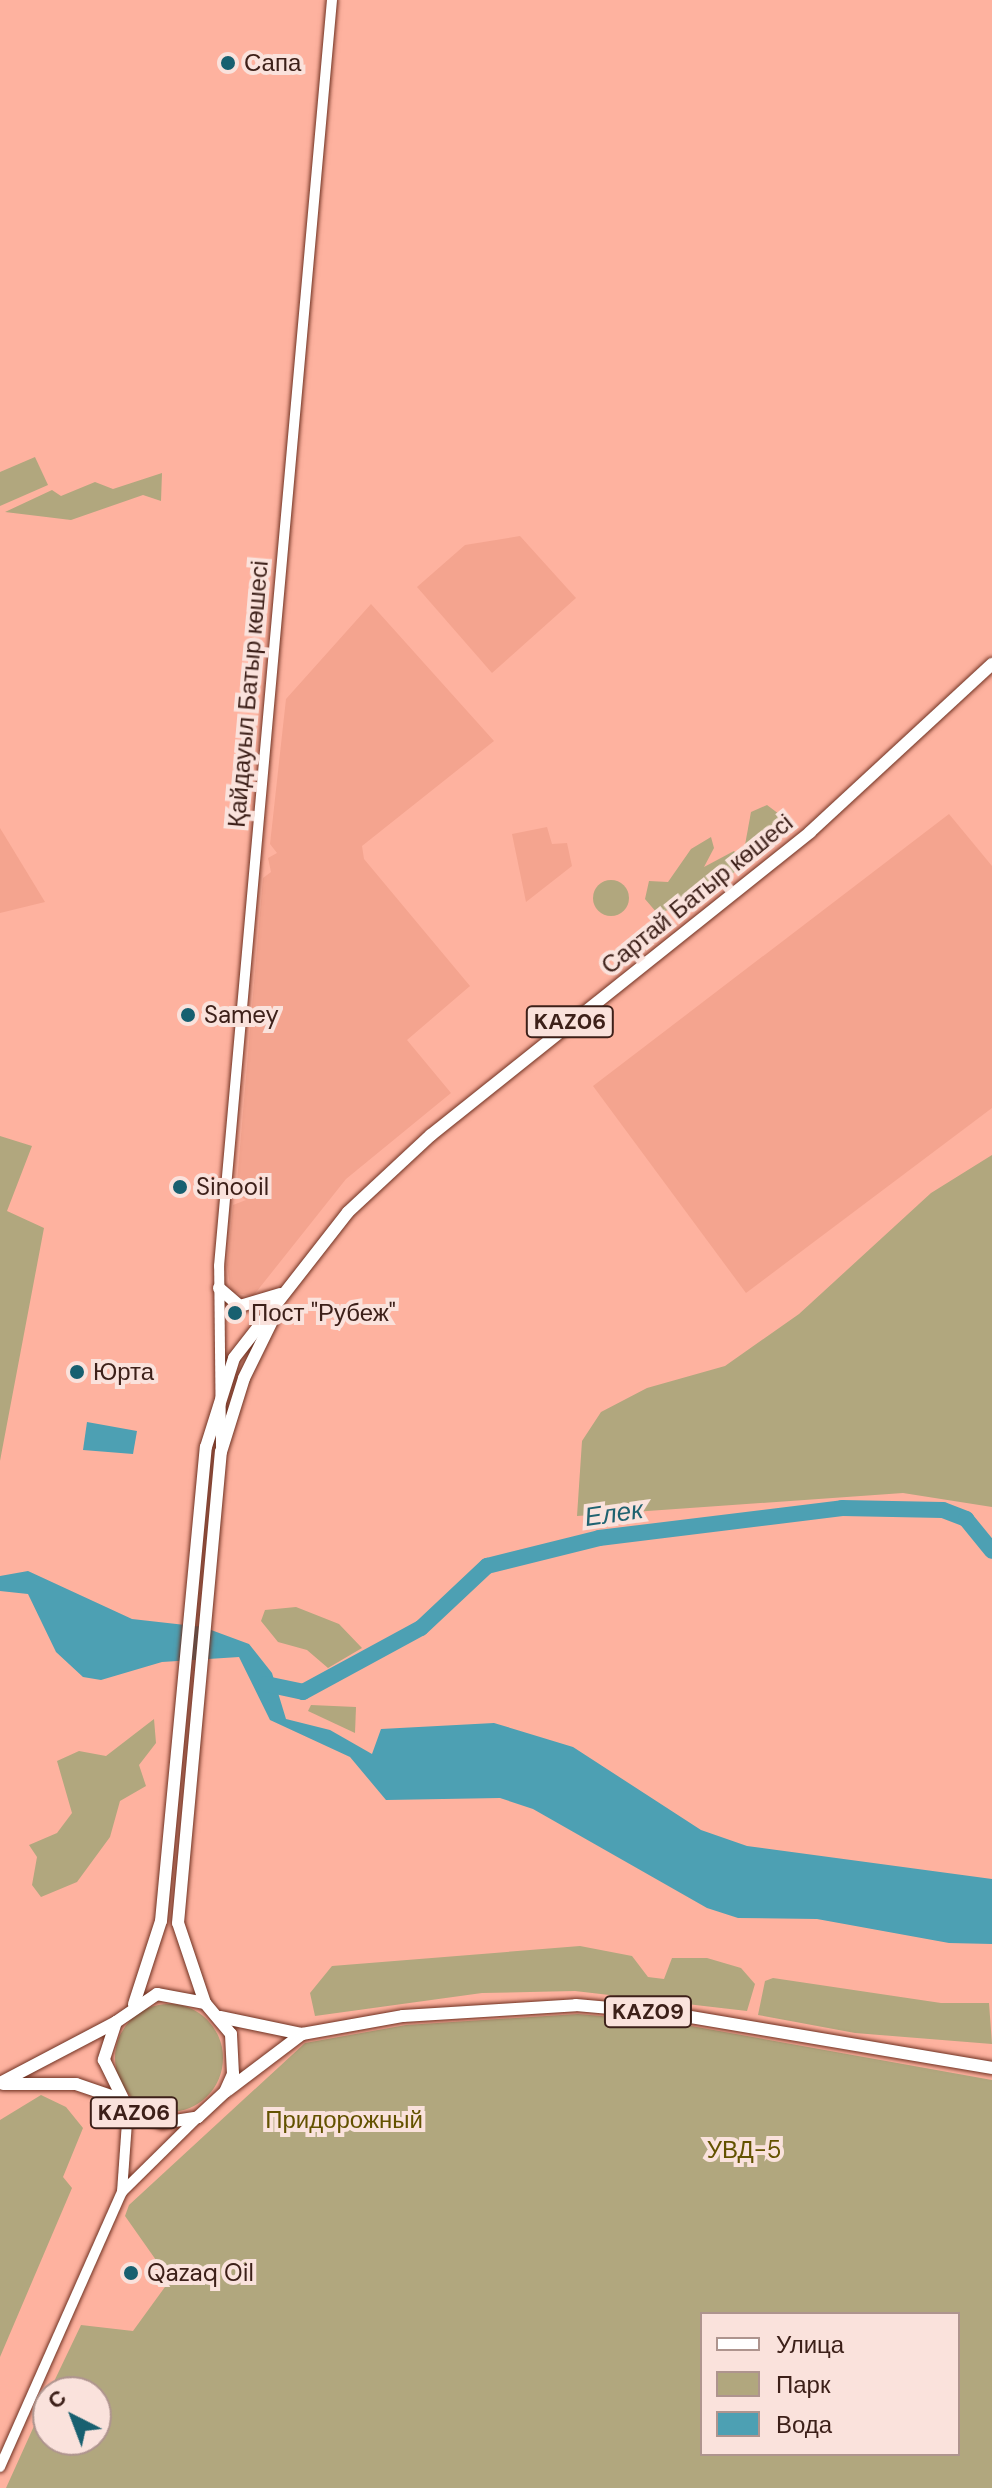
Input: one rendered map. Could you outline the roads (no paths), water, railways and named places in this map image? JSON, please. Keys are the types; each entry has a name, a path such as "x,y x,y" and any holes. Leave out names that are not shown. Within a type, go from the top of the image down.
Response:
{"highway":[{"name":"Сартай Батыр көшесі","path":"289,1287 348,1212 431,1135 810,832 992,664"},
{"path":"219,1288 231,1303 249,1307 289,1287"},
{"name":"KАZ06","path":"0,2084 116,2022 134,2004 161,1921 196,1555 218,1393 234,1358 289,1287"},
{"name":"KАZ06","path":"116,2022 104,2060 117,2098 128,2109 162,2123 198,2117 225,2092 235,2054 220,2017 205,2003 178,1923 221,1452 244,1378 289,1287"},
{"path":"134,2004 169,1994 205,2003"},
{"name":"KAZ09","path":"220,2017 302,2034 418,2014 576,2005 667,2013 992,2068"},
{"name":"KAZ09","path":"225,2092 302,2034"},
{"name":"KАZ06","path":"0,2084 76,2084 117,2098"}],"street":[{"name":"Қайдауыл Батыр көшесі","path":"221,1452 219,1288 332,0"},
{"path":"0,2467 122,2192 128,2109"},
{"path":"122,2192 198,2117"}],"water":[{"path":"87,1422 137,1431 133,1454 83,1450"},
{"path":"28,1571 132,1619 203,1627 249,1644 272,1673 286,1719 330,1730 372,1754 381,1729 494,1723 573,1747 701,1830 747,1846 992,1879 992,1944 949,1943 817,1919 738,1918 707,1908 533,1809 500,1798 386,1800 350,1757 270,1720 239,1657 162,1662 101,1680 83,1677 56,1652 28,1594 0,1591 0,1576"}],"waterway":[{"name":"Елек","path":"266,1684 303,1692 421,1628 487,1566 599,1538 842,1508 943,1510 966,1519 992,1551"}],"place":[{"name":"Сапа","path":"228,63"},
{"name":"Samey","path":"188,1015"},
{"name":"Sinooil","path":"180,1187"},
{"name":"Пост \"Рубеж\"","path":"235,1313"},
{"name":"Юрта","path":"77,1372"},
{"name":"Qazaq Oil","path":"131,2273"}],"park label":[{"name":"Придорожный","path":"344,2120"},
{"name":"УВД-5","path":"744,2150"}]}
